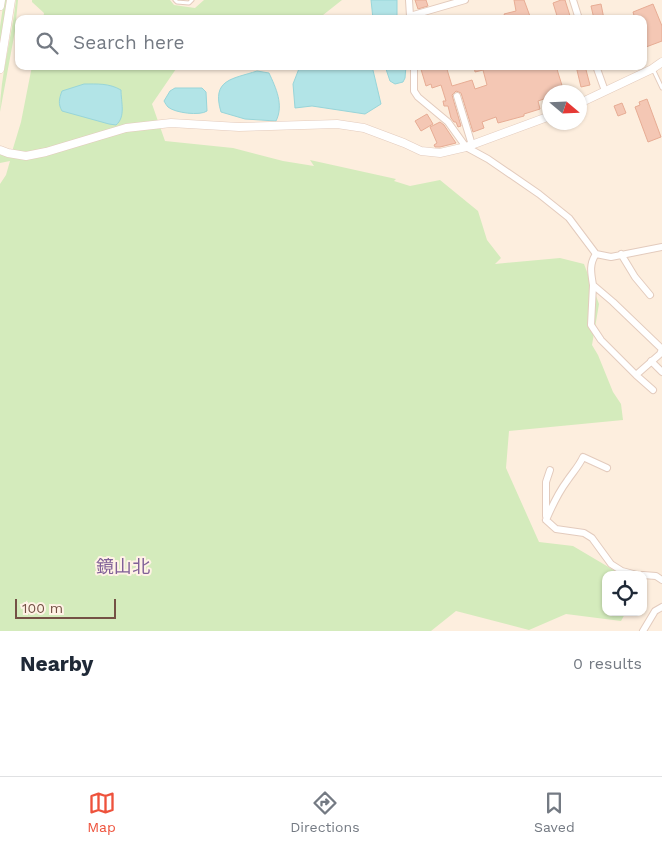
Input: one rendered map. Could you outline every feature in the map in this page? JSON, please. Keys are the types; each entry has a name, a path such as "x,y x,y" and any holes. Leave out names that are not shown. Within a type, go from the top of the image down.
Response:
{"street":[{"path":"0,6 1,0"},
{"path":"0,69 11,0"},
{"path":"409,0 410,15"},
{"path":"419,15 465,0"},
{"path":"573,0 578,15"},
{"path":"587,100 652,69 662,62"},
{"path":"414,70 414,91 418,96 448,122 469,146 532,189 569,218 596,254 612,256 662,247"},
{"path":"597,70 605,91"},
{"path":"457,96 469,146"},
{"path":"0,150 26,156 46,152 126,128 171,123 239,127 337,124 364,128 421,151 440,153 469,146 542,119"},
{"path":"596,254 592,260 590,272 593,285 591,325 601,340 653,390"},
{"path":"622,254 634,277 650,295"},
{"path":"593,285 662,349 660,354 636,375"},
{"path":"651,361 662,372"},
{"path":"546,520 554,500 578,468 583,457 606,468"},
{"path":"550,470 546,482 546,520 556,529 584,533 592,538 611,564 625,571"},
{"path":"647,575 656,576 662,580"},
{"path":"643,631 655,611 662,607"}],"lane":[{"path":"175,0 177,2 189,2 192,0"},
{"path":"652,69 662,88"}],"green space":[{"path":"4,0 7,0 0,50 0,27"},
{"path":"16,0 18,0 17,15 15,15 15,31 0,112 2,85"},
{"path":"32,0 170,0 174,5 195,8 204,0 342,0 323,15 44,15 44,13"},
{"path":"31,70 175,70 152,104 165,141 233,148 283,161 314,166 310,160 396,179 394,181 410,186 440,180 478,211 487,240 501,258 495,264 560,258 584,264 599,304 592,345 613,392 621,404 623,420 509,431 506,468 539,542 573,546 615,571 602,571 602,616 624,616 621,621 566,614 529,630 456,611 431,631 0,631 0,184 6,175 10,161 0,163 0,152 11,155 21,122"}],"water":[{"path":"371,0 397,0 397,15 373,15"},
{"path":"298,70 373,70 381,104 365,114 312,106 295,108 293,84"},
{"path":"386,70 406,70 403,82 395,84 390,81"},
{"path":"257,71 269,73 274,85 279,103 276,121 245,119 221,112 219,93 226,82"},
{"path":"84,84 107,85 121,90 122,114 116,125 62,111 59,101 62,91"},
{"path":"175,88 202,88 206,92 207,111 204,113 188,113 176,111 168,107 164,101 170,91"}],"building":[{"path":"415,0 426,0 428,6 418,9"},
{"path":"514,0 524,0 530,15 504,14 516,11"},
{"path":"565,0 570,15 557,15 553,3"},
{"path":"601,4 603,15 593,15 591,6"},
{"path":"653,4 662,26 662,41 647,47 647,15 634,15 633,12"},
{"path":"421,70 447,70 452,86 472,80 475,89 487,85 483,70 557,70 562,85 542,85 542,100 538,101 540,109 524,114 524,116 498,123 496,117 482,122 484,128 473,132 461,93 456,91 452,95 461,126 458,127 451,118 448,106 444,106 443,101 446,101 441,85 432,88 431,84 426,86"},
{"path":"577,70 586,70 590,85 581,85"},
{"path":"647,99 661,137 648,142 635,107 640,105 639,102"},
{"path":"622,103 626,113 618,116 614,106"},
{"path":"427,114 433,124 421,131 415,121"},
{"path":"440,122 456,143 435,147 434,145 437,143 430,127"}],"district":[{"name":"鏡山北","path":"123,566"}]}
